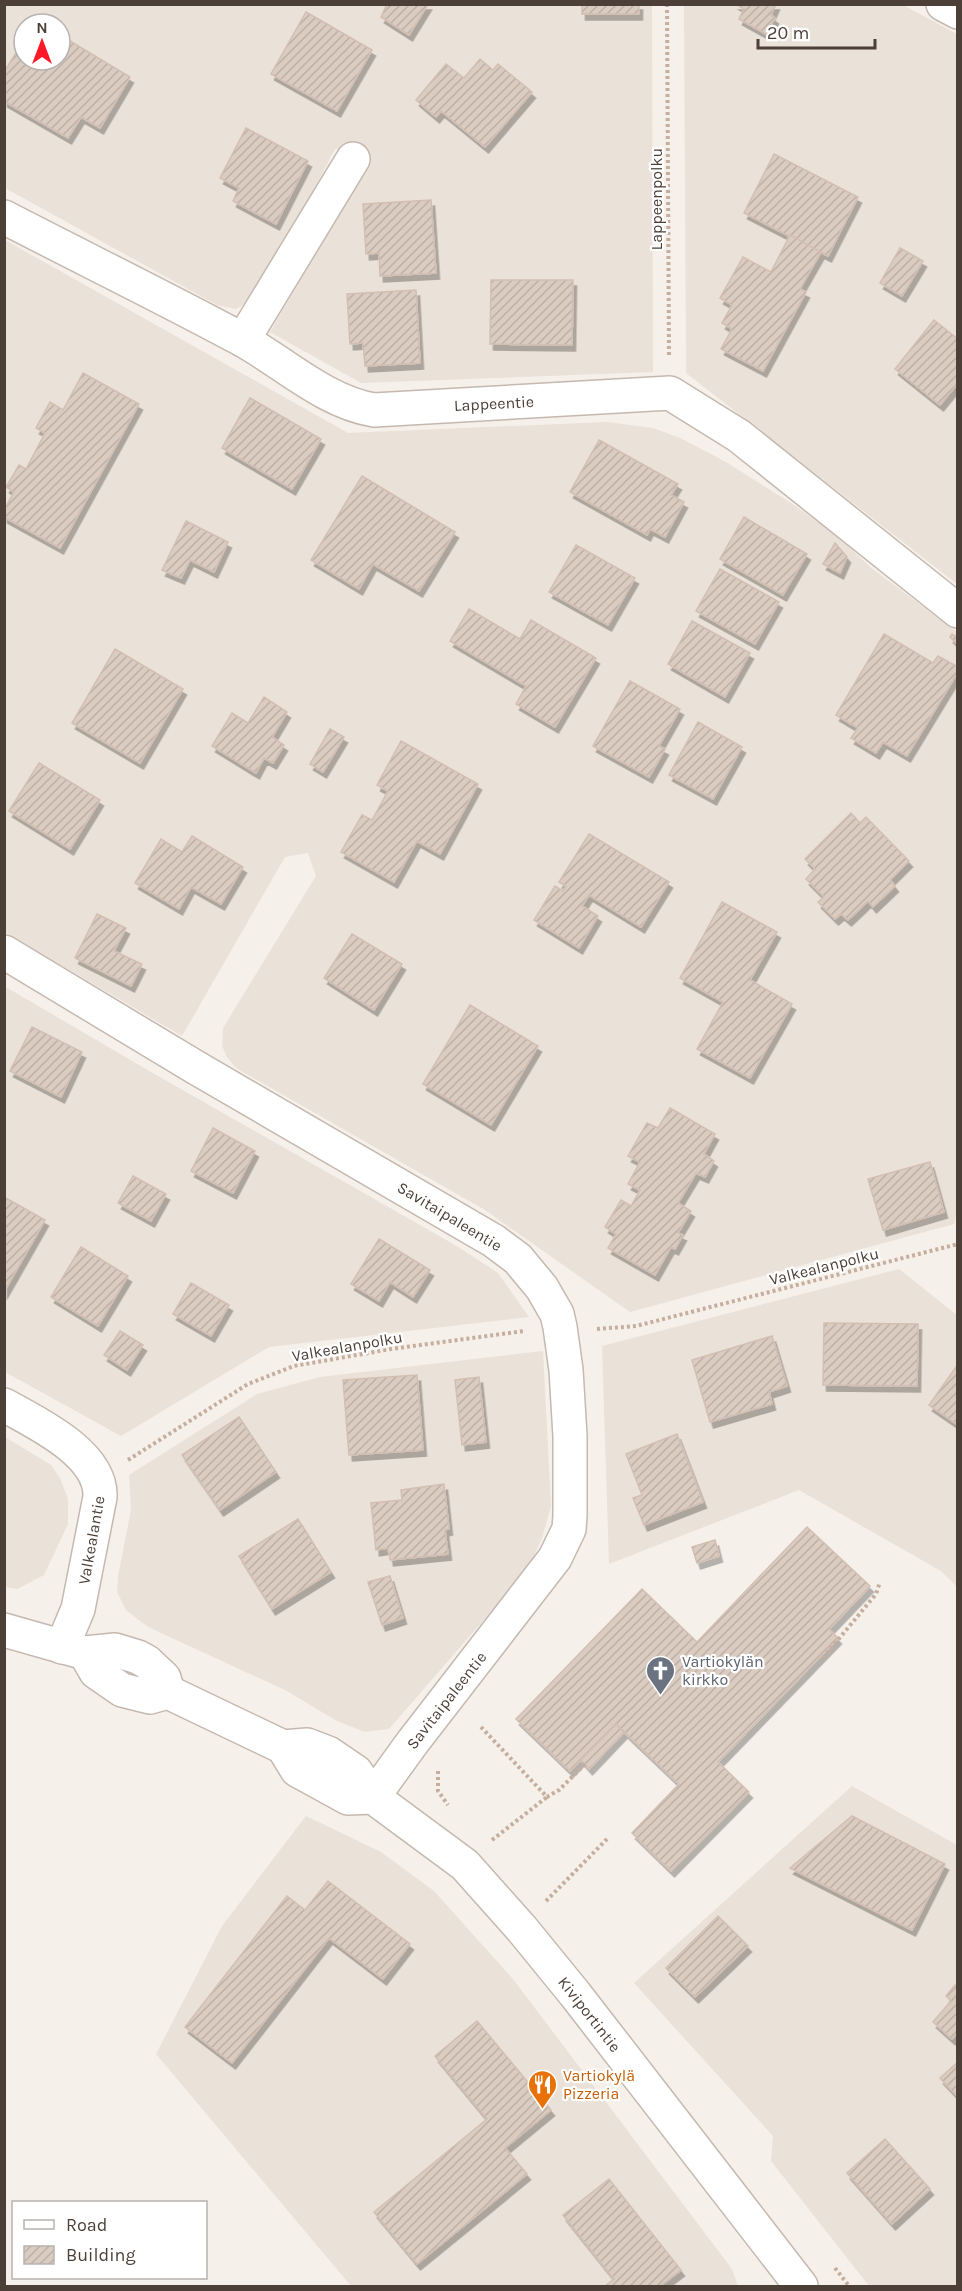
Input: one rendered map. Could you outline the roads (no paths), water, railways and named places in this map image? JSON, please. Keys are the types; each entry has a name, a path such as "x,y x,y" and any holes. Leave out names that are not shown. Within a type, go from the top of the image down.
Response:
{"street":[{"path":"943,4 957,12"},
{"path":"243,340 353,159"},
{"name":"Lappeentie","path":"4,217 243,340 291,372 356,407 374,410 670,393 738,436 957,611"},
{"name":"Savitaipaleentie","path":"4,952 195,1067 494,1241 518,1259 542,1288 557,1314 574,1328 566,1370 570,1436 569,1529 555,1558 373,1797"},
{"name":"Valkealantie","path":"4,1405 47,1429 75,1450 96,1477 99,1486 100,1497 78,1609 73,1650"},
{"path":"4,1630 73,1650 96,1672 122,1690 150,1697 168,1692 283,1748 297,1770 348,1798 373,1797"},
{"name":"Kiviportintie","path":"373,1797 465,1865 522,1929 801,2286"}],"place":[{"name":"Vartiokylän kirkko","path":"661,1696"},
{"name":"Vartiokylä Pizzeria","path":"542,2110"}]}
